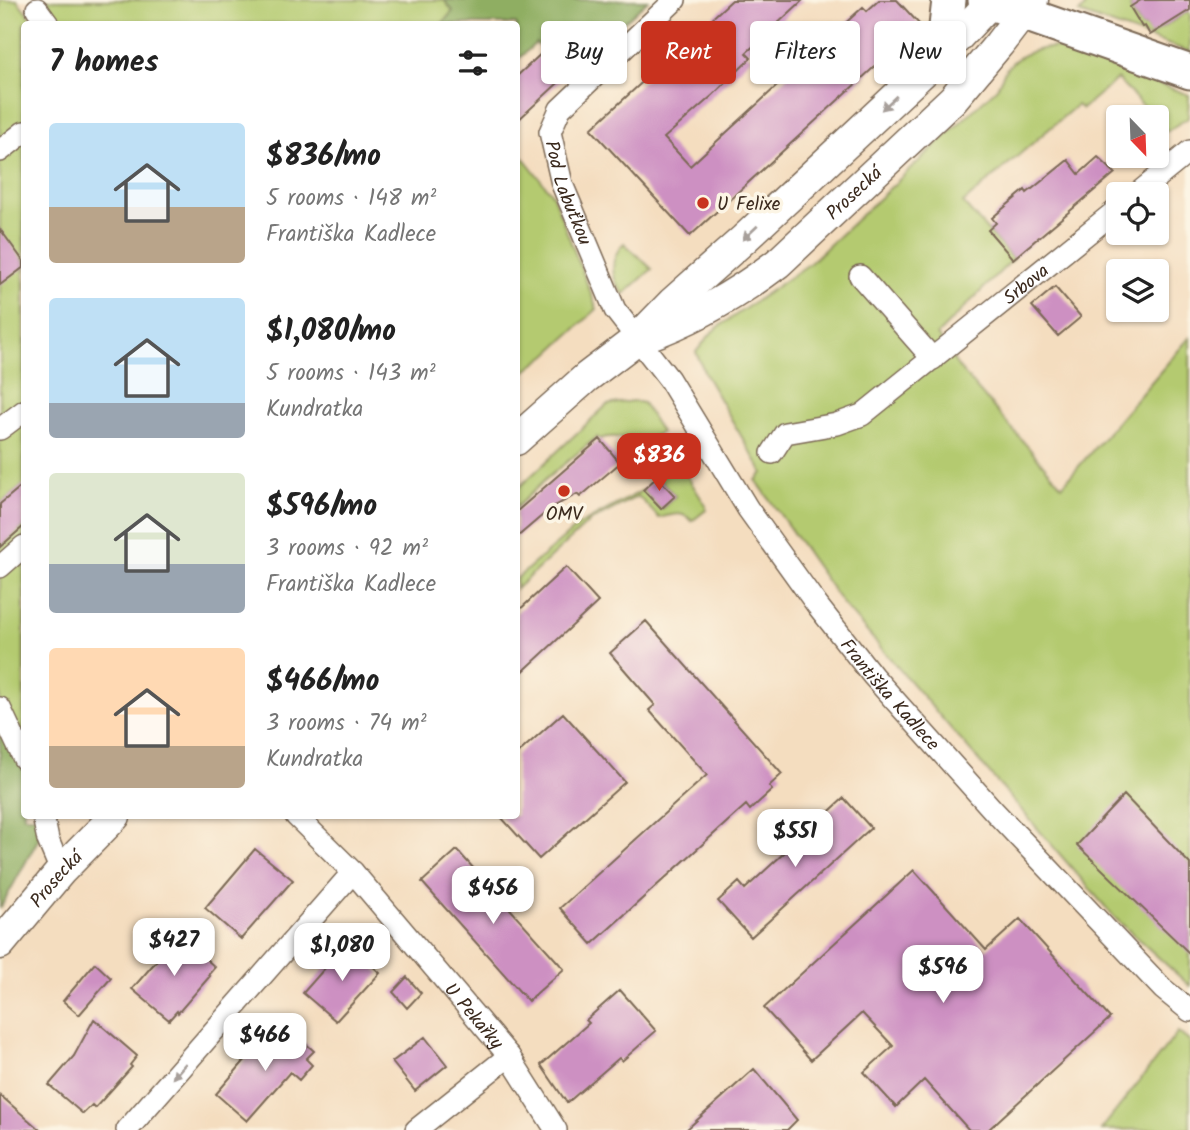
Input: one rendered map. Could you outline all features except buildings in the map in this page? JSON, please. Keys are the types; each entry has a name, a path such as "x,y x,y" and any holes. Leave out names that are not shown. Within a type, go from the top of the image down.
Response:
{"main road":[{"path":"947,21 949,0"},
{"name":"Prosecká","path":"638,339 700,314 755,281 778,262 953,99 999,44 1007,3"},
{"name":"Prosecká","path":"966,36 1007,3"},
{"path":"1007,3 1190,72"},
{"name":"Prosecká","path":"520,436 587,377 638,339 673,302 910,84"},
{"name":"Prosecká","path":"0,943 61,871 112,819"}],"street":[{"name":"Pod Labuťkou","path":"638,339 615,310 562,184 550,132 560,109 675,0"},
{"path":"0,151 21,134"},
{"path":"1152,182 1190,151"},
{"name":"Srbova","path":"772,453 785,433 838,424 862,415 1106,219"},
{"path":"860,276 933,359"},
{"name":"Františka Kadlece","path":"638,339 669,379 748,509 817,605 873,676 993,810 1163,989 1190,1011"},
{"path":"0,429 21,413"},
{"path":"0,567 21,549"},
{"path":"0,708 21,753"},
{"path":"44,819 48,840 61,871"},
{"name":"U Pekařky","path":"299,819 353,872 509,1056 555,1130"},
{"path":"127,1130 353,872"},
{"path":"416,1130 509,1056"}],"green space":[{"path":"0,0 17,0 34,21 21,21 21,487 0,504"},
{"path":"47,0 444,0 453,11 445,21 58,21"},
{"path":"444,0 648,0 625,21 541,21 541,49 536,43 520,57 520,21 445,21 453,11"},
{"path":"1087,0 1128,0 1142,27 1145,26 1151,35 1187,12 1181,0 1190,14 1190,52 1079,13"},
{"path":"1058,47 1189,95 1188,118 1169,130 1169,105 1142,105 1117,79 1082,109 1077,105 963,203 1013,259 937,335 959,368 1062,486 1190,337 1190,986 1115,918 842,603 756,480 763,473 707,378 696,352 713,331 809,264 997,88 1012,63 1044,48"},
{"path":"523,157 552,194 597,309 547,355 520,375 520,160"},
{"path":"624,243 652,269 624,294 616,282 613,268 616,255"},
{"path":"632,401 643,403 661,432 652,438 638,440 597,437 520,504 520,486 607,405"},
{"path":"677,468 684,471 706,510 692,521 681,514 659,518 638,496 589,522 520,585 520,576 579,525 643,490 662,509 675,496 657,477"},
{"path":"21,529 21,750 0,720 0,547"},
{"path":"0,724 21,764 21,819 37,819 39,838 0,909"},
{"path":"1178,1032 1190,1042 1190,1129 1101,1130"}],"place":[{"name":"U Felixe","path":"703,203"},
{"name":"OMV","path":"564,491"}]}
